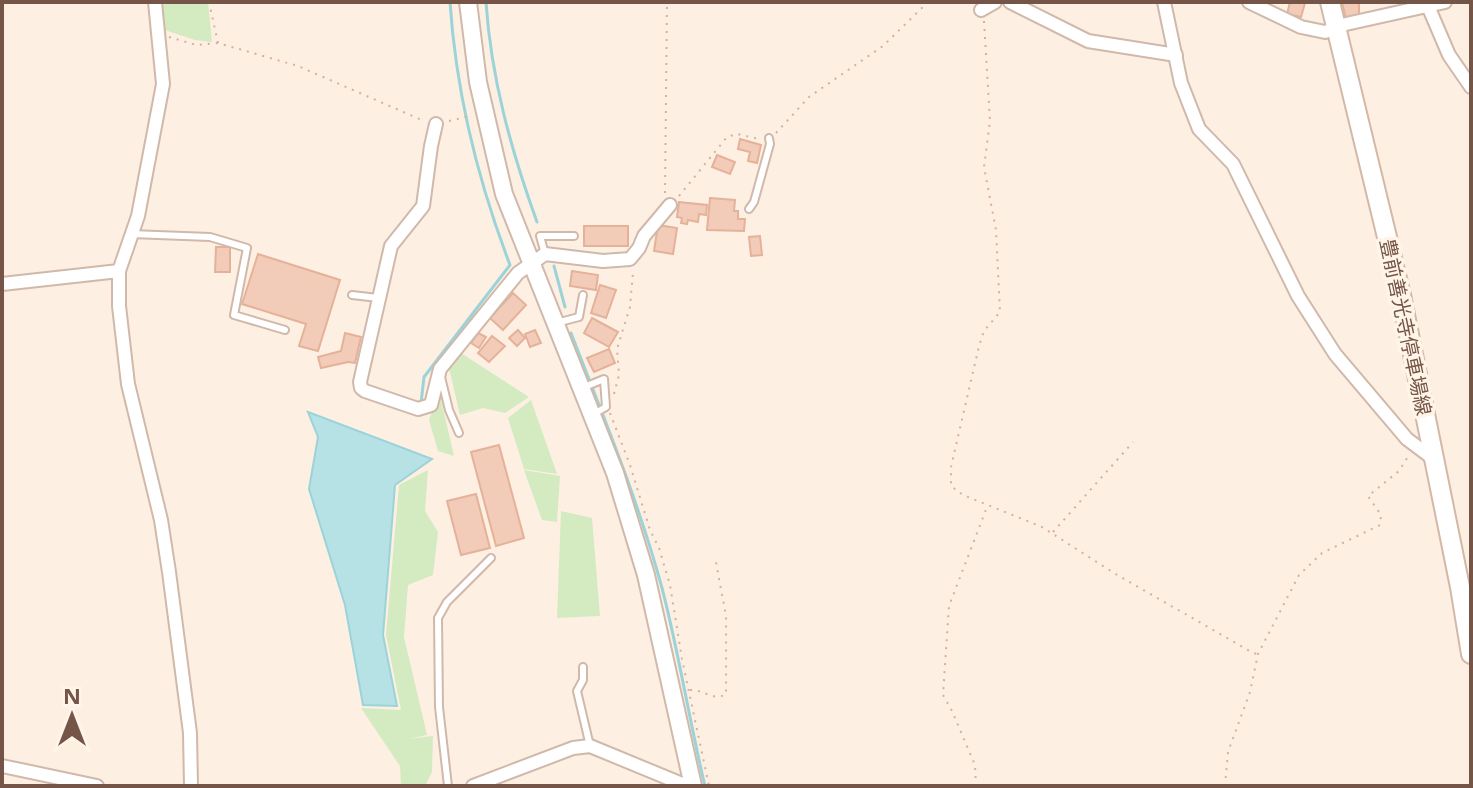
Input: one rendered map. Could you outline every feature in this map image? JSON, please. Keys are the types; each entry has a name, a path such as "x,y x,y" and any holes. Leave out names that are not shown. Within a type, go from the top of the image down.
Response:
{"main road":[{"name":"豊前善光寺停車場線","path":"1330,2 1394,264 1471,654"}],"street":[{"path":"155,2 163,84 138,216 119,271 121,336 128,384 161,520 190,733 191,786"},
{"path":"468,2 478,82 504,194 538,258 556,323 600,411 646,575 690,786"},
{"path":"981,10 995,2"},
{"path":"1010,2 1088,41 1176,55"},
{"path":"1164,2 1193,118 1199,129 1233,164 1298,296 1335,354 1411,442 1435,460"},
{"path":"1249,2 1301,27 1325,32 1445,2"},
{"path":"1428,6 1449,55 1471,87"},
{"path":"436,124 423,206 391,246 361,388 423,409 431,405 440,369 518,273 538,258 630,259 644,236 670,205"},
{"path":"2,284 119,271"},
{"path":"473,786 573,748 590,746 690,786"},
{"path":"3,765 97,786"}],"lane":[{"path":"749,209 754,202 769,138"},
{"path":"131,234 210,237 247,248 234,315 285,330"},
{"path":"538,258 540,236 574,236"},
{"path":"352,295 378,298"},
{"path":"556,323 579,317 583,295"},
{"path":"440,369 449,410 459,433"},
{"path":"588,386 604,379 600,411"},
{"path":"448,786 436,664 438,618 447,602 491,558"},
{"path":"583,667 583,680 577,691 590,746"}],"path":[{"path":"209,2 218,43"},
{"path":"667,2 665,196 670,205 695,179 727,137 737,134 760,139 775,135 799,105 883,46 928,2"},
{"path":"981,10 990,121 984,167 996,230 1000,312 984,331 979,346 950,482 955,491 1052,533 1114,573 1258,654"},
{"path":"157,34 196,45 218,43 298,66 403,113 436,124 470,116"},
{"path":"600,411 612,402 619,375 617,349 633,292 634,274 630,259"},
{"path":"1052,533 1133,442"},
{"path":"1225,786 1228,752 1250,692 1258,654 1282,604 1303,571 1327,550 1380,525 1381,515 1368,496 1399,471 1409,457 1411,442"},
{"path":"976,786 975,765 943,695 949,606 987,506"},
{"path":"689,690 695,689 714,697 726,694 726,616 715,557"}],"green space":[{"path":"163,2 208,2 212,42 162,29"},
{"path":"461,353 529,397 505,413 483,408 460,415 449,368"},
{"path":"439,391 454,456 438,451 429,420"},
{"path":"531,400 557,474 524,469 508,418"},
{"path":"428,470 425,511 438,532 433,575 408,585 404,637 427,735 408,739 433,736 432,772 425,786 401,786 400,766 361,708 401,710 386,635 399,485"},
{"path":"524,470 560,476 557,522 542,520"},
{"path":"561,511 592,518 600,616 557,618"}],"water":[{"path":"308,412 432,459 395,485 383,635 397,706 363,705 345,605 309,489 318,437"}],"building":[{"path":"1290,2 1305,3 1301,17 1287,14"},
{"path":"1342,2 1359,2 1359,16 1346,19"},
{"path":"740,139 761,145 757,163 748,161 750,152 738,149"},
{"path":"717,155 735,162 730,174 712,167"},
{"path":"710,198 735,200 734,211 738,211 738,219 745,219 744,231 707,230"},
{"path":"679,202 707,205 706,215 699,214 698,222 688,220 687,224 681,223 682,218 677,217"},
{"path":"658,225 677,228 673,254 654,251"},
{"path":"584,226 628,226 628,246 584,246"},
{"path":"760,236 762,255 751,256 749,237"},
{"path":"216,247 230,247 230,272 215,272"},
{"path":"258,254 340,280 318,351 299,346 306,324 242,304"},
{"path":"572,271 598,275 596,290 570,286"},
{"path":"600,285 616,290 606,318 591,313"},
{"path":"513,293 526,305 503,330 490,318"},
{"path":"592,318 618,332 609,347 584,333"},
{"path":"518,330 525,338 517,346 509,338"},
{"path":"535,330 541,343 530,347 525,334"},
{"path":"345,333 361,337 355,363 321,368 318,357 341,351"},
{"path":"478,333 486,337 479,348 471,343"},
{"path":"492,336 505,346 489,362 478,353"},
{"path":"609,349 615,363 594,372 587,358"},
{"path":"499,445 524,538 496,546 471,452"},
{"path":"476,494 490,548 461,555 447,501"}],"waterway":[{"path":"421,403 424,377 510,265 470,136 457,70 450,2"},
{"path":"486,2 492,58 504,114 537,222"},
{"path":"554,266 565,307"},
{"path":"571,333 653,555 705,786"}]}
